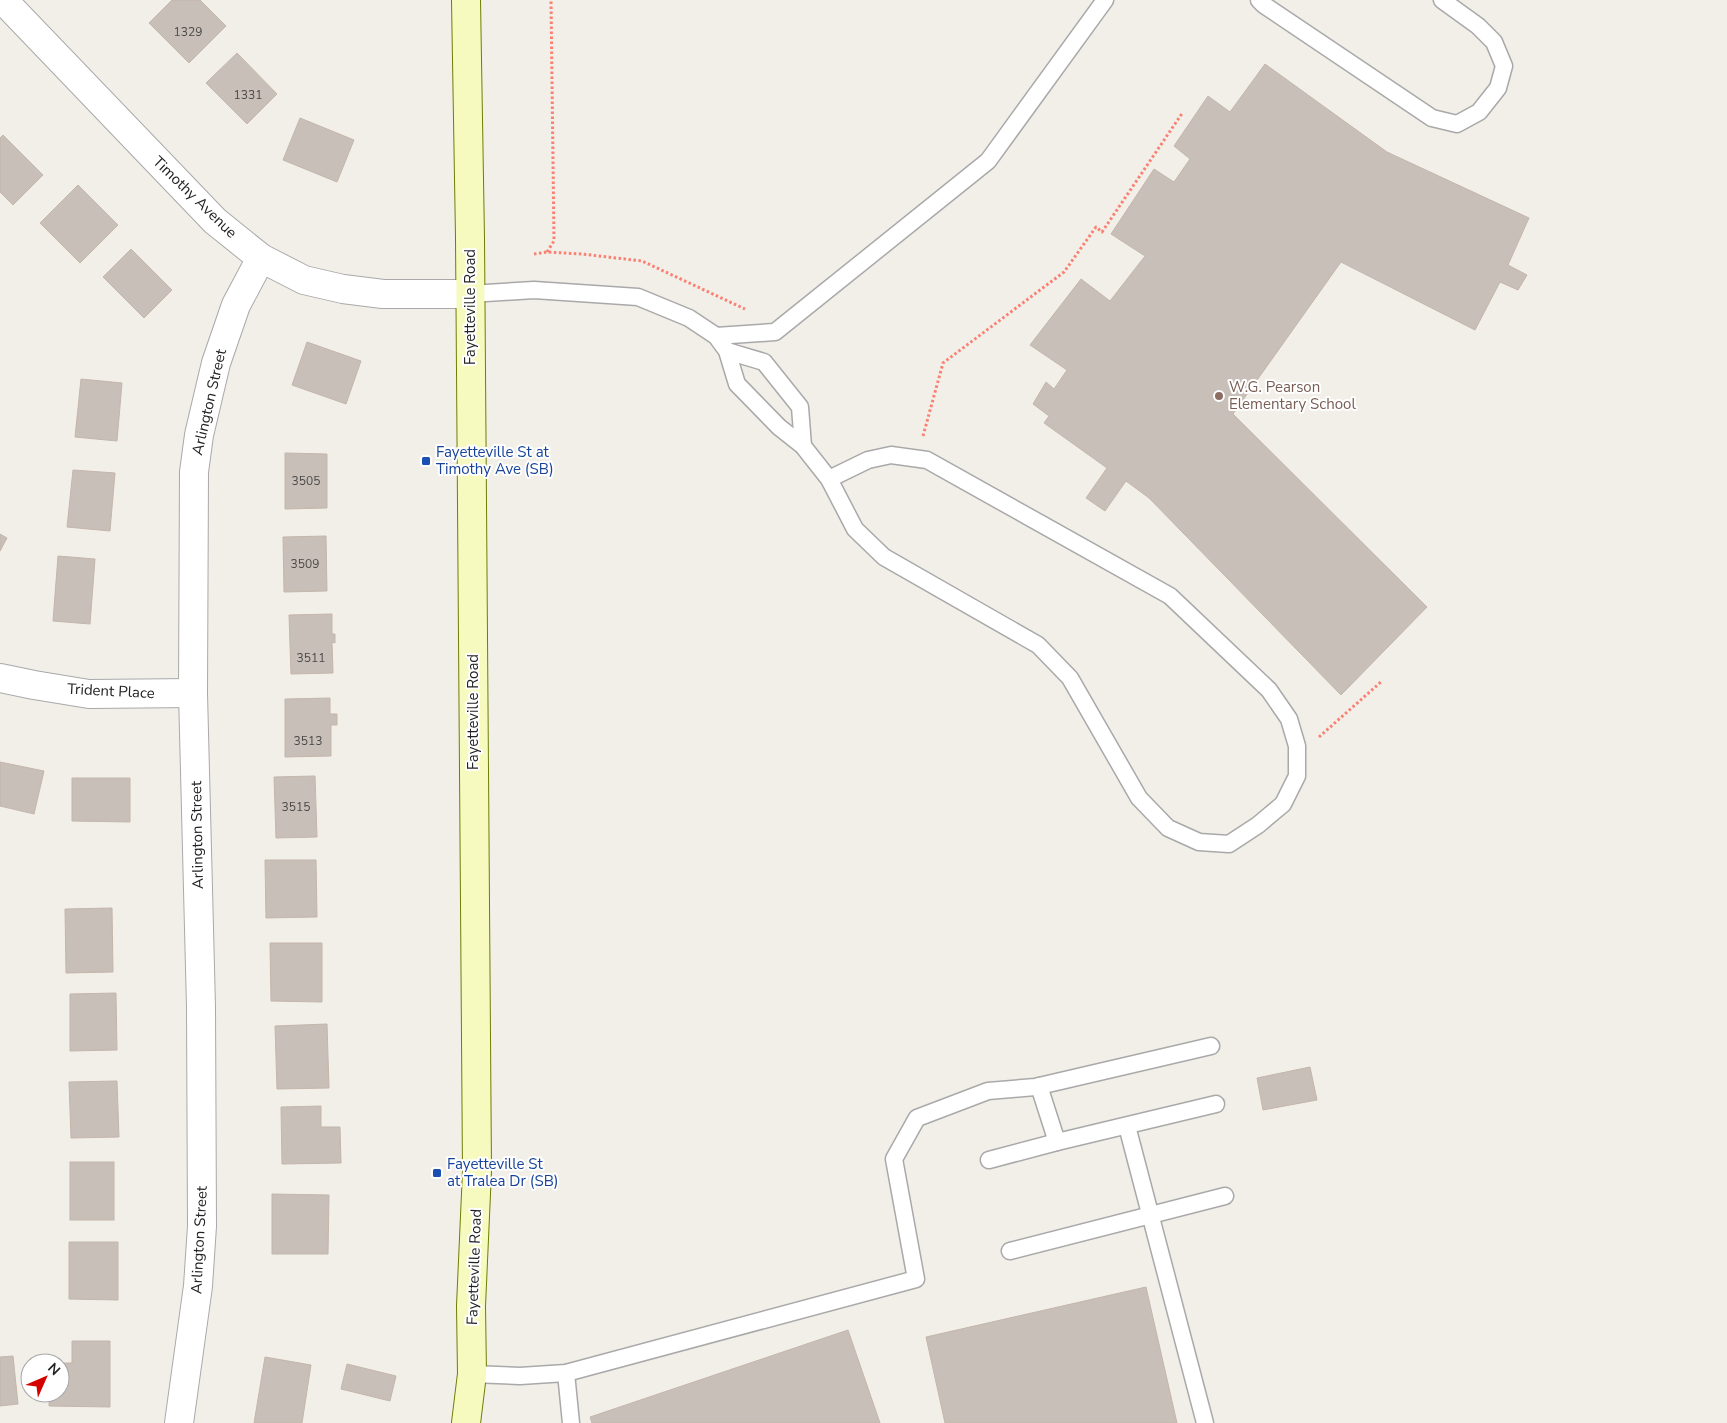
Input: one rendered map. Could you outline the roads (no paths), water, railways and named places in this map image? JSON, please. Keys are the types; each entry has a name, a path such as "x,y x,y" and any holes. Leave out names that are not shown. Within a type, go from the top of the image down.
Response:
{"main road":[{"name":"Fayetteville Road","path":"466,0 477,1171 472,1306 472,1374 466,1423"}],"street":[{"name":"Timothy Avenue","path":"3,0 215,221 261,258 304,280 343,289 383,294 470,294"},
{"name":"Arlington Street","path":"179,1423 197,1296 202,1226 201,1007 193,693 194,472 198,435 216,363 236,305 261,258"},
{"name":"Trident Place","path":"0,678 89,694 193,693"}],"lane":[{"path":"716,336 775,332 988,161 1105,0"},
{"path":"1259,0 1432,118 1456,124 1479,112 1498,88 1504,66 1494,42 1478,26 1442,0"},
{"path":"470,294 534,290 638,297 689,318 716,336 727,350 737,384 779,427 803,446 829,478 855,529 884,557 1038,645 1070,678 1139,798 1168,828 1199,842 1229,844 1258,825 1283,804 1297,776 1297,746 1290,719 1269,690 1170,596 927,460 891,455 868,460 829,478"},
{"path":"727,350 764,362 800,407 803,446"},
{"path":"472,1374 520,1376 566,1373 916,1279 894,1158 917,1118 988,1091 1039,1086 1211,1046"},
{"path":"1039,1086 1056,1142"},
{"path":"990,1160 1056,1142 1216,1104"},
{"path":"1127,1126 1205,1423"},
{"path":"1010,1251 1225,1196"},
{"path":"566,1373 571,1423"}],"place":[{"name":"W.G. Pearson Elementary School","path":"1219,396"},
{"name":"Fayetteville St at Timothy Ave (SB)","path":"426,461"},
{"name":"Fayetteville St at Tralea Dr (SB)","path":"437,1173"}]}
